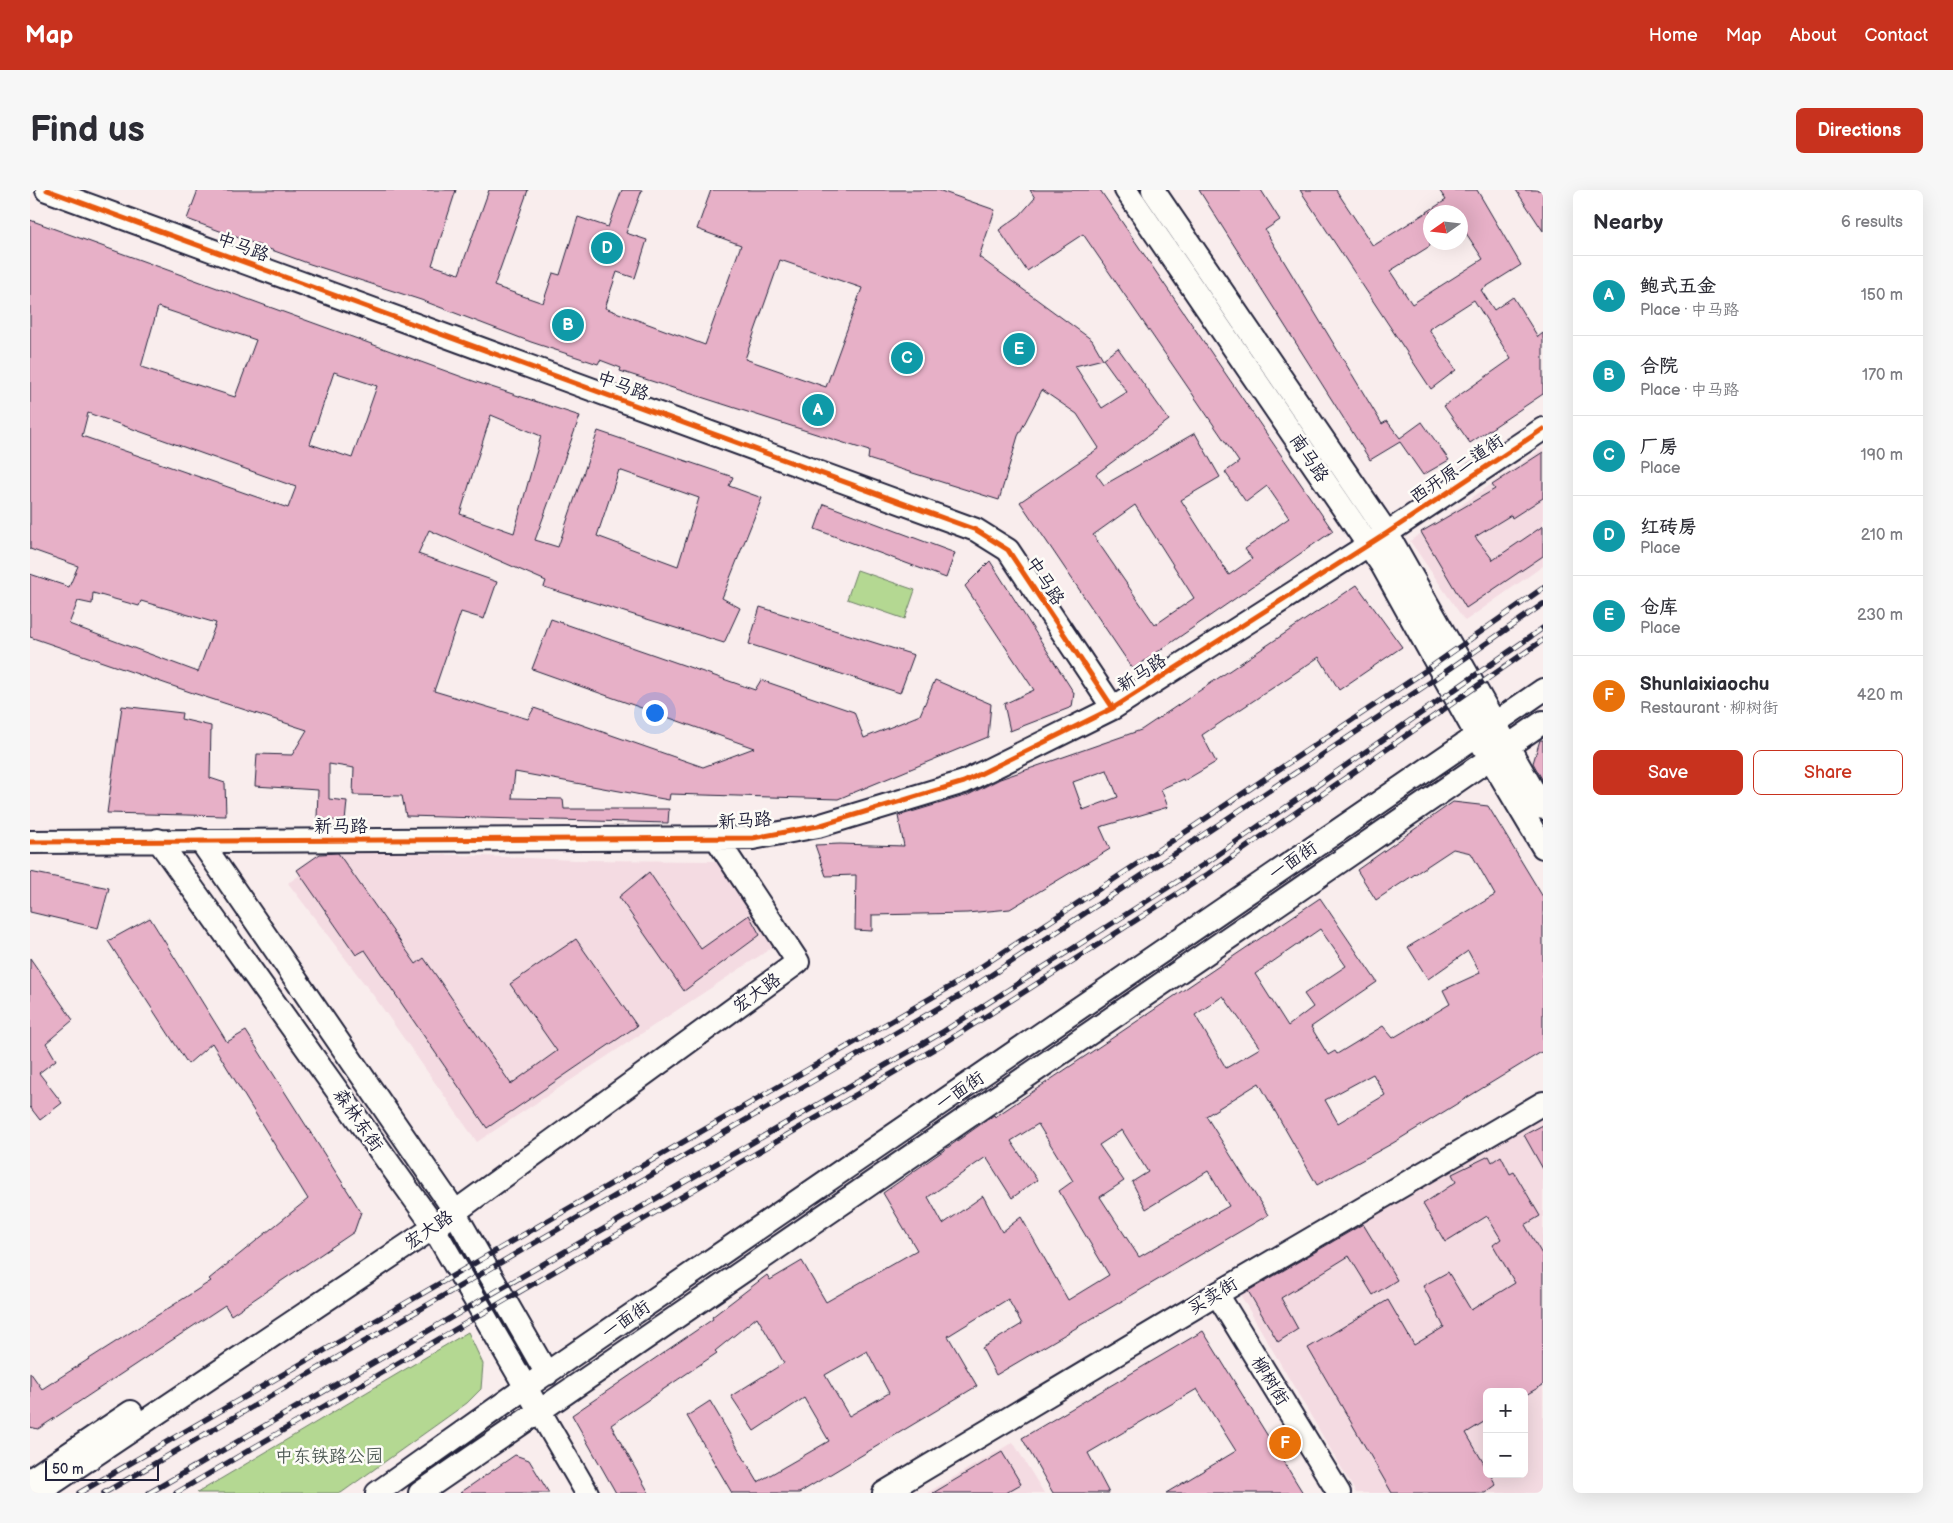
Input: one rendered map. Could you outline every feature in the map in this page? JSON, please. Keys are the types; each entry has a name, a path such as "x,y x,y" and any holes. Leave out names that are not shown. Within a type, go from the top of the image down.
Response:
{"main road":[{"name":"中马路","path":"47,190 976,530 1008,550 1113,708"},
{"name":"南马路","path":"1126,190 1378,539 1382,565 1477,736 1499,753"},
{"name":"南马路","path":"1153,190 1495,723 1499,753"},
{"name":"西开原二道街","path":"1378,539 1543,429"},
{"name":"新马路","path":"30,842 753,838 818,826 964,782 1113,708 1378,539"},
{"name":"一面街","path":"377,1493 524,1388 1543,690"},
{"name":"一面街","path":"420,1493 1543,722"},
{"path":"1499,753 1543,808"},
{"path":"1499,753 1543,847"},
{"name":"宏大路","path":"38,1493 451,1207 791,950 716,838"},
{"name":"森林东街","path":"158,840 429,1222 524,1388 540,1411 587,1493"},
{"name":"森林东街","path":"200,840 451,1207 547,1374"},
{"name":"买卖街","path":"884,1493 1217,1294 1543,1103"},
{"name":"宏大路","path":"30,1480 429,1222"},
{"name":"柳树街","path":"1217,1294 1339,1493"}],"shaded area":[{"path":"1543,448 1543,566 1465,621 1410,541"},
{"path":"337,850 576,860 719,861 776,945 477,1142 376,999 288,883"},
{"path":"1543,1108 1543,1493 1356,1493 1241,1296 1242,1283"},
{"path":"1013,1442 1044,1493 927,1493"}],"green space":[{"path":"857,570 915,590 905,619 847,599"},
{"name":"中东铁路公园","path":"468,1332 483,1364 481,1389 467,1403 341,1493 197,1493"}],"building":[{"path":"198,190 456,190 432,265 459,274 489,190 528,190 494,286 543,303 553,273 560,275 578,217 608,227 622,190 642,190 626,233 647,240 635,278 617,272 605,308 705,345 741,245 697,229 711,190 938,190 995,210 979,257 1092,340 1103,359 1118,348 1169,420 1096,474 1104,485 1195,433 1220,477 1181,500 1229,575 1252,559 1245,549 1289,518 1267,486 1246,502 1225,472 1239,462 1083,234 1027,271 999,230 1020,215 1035,198 1030,190 1100,190 1333,531 1133,669 1020,502 1099,448 1077,414 1042,390 1018,436 999,500 868,459 869,451 620,371 621,368 600,360 598,364 531,342 421,300 310,264 187,219","holes":["780,260 862,288 826,387 745,359","1103,359 1127,392 1102,408 1075,366","1135,505 1194,598 1155,625 1093,535"]},
{"path":"1199,190 1261,190 1280,220 1265,230 1382,424 1387,421 1400,438 1422,422 1449,460 1423,475 1400,442 1370,460"},
{"path":"1300,190 1336,190 1373,246 1423,214 1424,250 1390,271 1412,304 1483,259 1468,236 1468,205 1438,205 1446,200 1439,190 1477,190 1521,265 1481,290 1494,310 1513,297 1538,337 1543,333 1543,394 1470,443 1444,406 1511,359 1474,300 1429,329 1456,370 1431,389"},
{"path":"1516,190 1543,190 1543,231"},
{"path":"30,220 476,382 580,416 535,540 558,547 598,431 733,477 729,486 762,498 722,598 740,608 724,643 544,587 546,581 429,530 418,554 497,582 484,619 461,612 434,691 528,719 534,708 703,767 754,748 532,669 551,619 755,690 761,680 854,712 864,738 920,715 935,680 991,704 988,737 838,799 670,794 669,800 515,772 512,798 563,799 564,809 669,809 668,823 406,816 402,796 353,795 354,768 329,764 329,799 347,801 345,822 317,818 318,790 255,786 257,754 292,755 307,730 30,637 30,574 69,587 78,566 30,549","holes":["158,307 256,340 235,397 141,367","334,372 377,386 352,458 310,444","88,413 296,487 288,508 82,436","491,415 541,436 514,533 460,514","619,470 699,498 678,566 597,536","93,593 139,606 141,601 216,623 198,672 69,624 78,601 92,604"]},
{"path":"1543,452 1543,498 1512,518 1511,515 1475,537 1493,560 1543,526 1543,556 1466,608 1421,532 1495,489 1492,485"},
{"path":"824,504 955,553 946,578 815,529"},
{"path":"990,561 1074,693 1072,707 1010,731 1004,704 1034,690 965,586"},
{"path":"1357,585 1402,647 1339,690 1319,657 1202,735 1216,762 1184,781 1183,779 1161,789 1168,807 1100,827 1110,849 1010,909 967,913 872,915 872,931 855,930 856,875 826,876 815,845 904,846 898,816 968,795 1000,779 1141,730","holes":["1107,770 1118,797 1083,810 1073,782"]},
{"path":"760,607 914,655 900,693 749,644"},
{"path":"122,706 182,713 181,719 211,726 210,778 225,783 226,816 107,813"},
{"path":"1540,740 1543,740 1543,781 1533,763"},
{"path":"1453,802 1488,806 1543,897 1543,1051 1393,1143 1317,1185 1259,1083 1206,1116 1268,1215 996,1375 982,1348 1022,1324 1008,1299 948,1336 977,1386 799,1493 732,1493 687,1416 710,1401 758,1482 829,1441 804,1398 754,1431 731,1396 784,1363 757,1317 715,1351 717,1353 611,1425 649,1493 616,1493 572,1415 713,1319 712,1317 767,1275 770,1280 802,1261 826,1302 917,1250 883,1193 994,1115 995,1117 1320,898 1377,982 1311,1027 1328,1055 1335,1051 1337,1054 1383,1026 1393,1038 1450,1004 1443,990 1480,973 1468,951 1428,979 1408,947 1495,895 1471,853 1453,849 1376,900 1357,870","holes":["1320,929 1346,966 1304,994 1313,1007 1288,1026 1255,974","1223,996 1260,1048 1226,1068 1195,1015","1373,1074 1385,1095 1338,1123 1325,1100","1038,1124 1073,1181 1059,1191 1109,1275 1068,1300 1021,1217 1002,1232 983,1196 943,1224 928,1197 986,1157 1012,1198 1037,1180 1011,1141","1122,1130 1148,1172 1132,1182 1146,1209 1208,1171 1229,1206 1139,1257 1100,1197 1124,1181 1099,1145","867,1351 889,1393 849,1416 825,1375"]},
{"path":"338,853 416,964 424,958 511,1084 557,1051 510,984 576,939 637,1026 487,1128 365,950 356,955 297,870 320,854"},
{"path":"30,872 109,888 98,928 30,912"},
{"path":"649,872 701,949 749,915 760,935 684,991 619,897"},
{"path":"150,918 227,1042 246,1031 361,1212 354,1232 231,1315 225,1305 38,1429 30,1427 30,1372 42,1389 211,1281 209,1279 308,1199 212,1043 188,1064 108,941"},
{"path":"30,958 73,1020 46,1043 56,1060 39,1073 62,1103 40,1120 30,1107"},
{"path":"1543,1125 1543,1169 1524,1135"},
{"path":"1489,1156 1492,1162 1501,1156 1510,1174 1514,1172 1540,1216 1525,1225 1543,1256 1543,1385 1528,1394 1528,1388 1483,1388 1483,1422 1466,1433 1483,1462 1483,1478 1492,1478 1496,1485 1485,1493 1392,1493 1308,1348 1388,1300 1414,1345 1444,1327 1423,1286 1448,1272 1471,1310 1515,1283 1493,1245 1501,1239 1487,1216 1445,1242 1423,1204 1456,1182 1452,1174"},
{"path":"1363,1224 1397,1280 1373,1295 1349,1256 1281,1298 1298,1329 1278,1342 1248,1291"},
{"path":"1203,1331 1303,1493 1166,1493 1236,1451 1197,1389 1088,1453 1109,1493 1053,1493 1022,1438"},
{"path":"1002,1452 1021,1484 1005,1493 933,1493"},
{"path":"515,1455 529,1460 549,1493 460,1493"}],"railway":[{"path":"79,1493 955,984 1428,669 1543,588"},
{"path":"104,1493 961,995 1191,843 1543,604"},
{"path":"149,1493 941,1033 1203,865 1543,628"},
{"path":"176,1493 946,1042 1208,874 1543,640"}],"cycle path":[{"path":"47,190 976,530 1008,550 1113,708"},
{"path":"30,842 753,838 818,826 964,782 1113,708 1387,533 1543,429"}],"place":[{"name":"红砖房","path":"607,248"},
{"name":"合院","path":"568,325"},
{"name":"仓库","path":"1019,349"},
{"name":"厂房","path":"907,358"},
{"name":"鲍式五金","path":"818,410"},
{"name":"Shunlaixiaochu","path":"1285,1443"}]}
